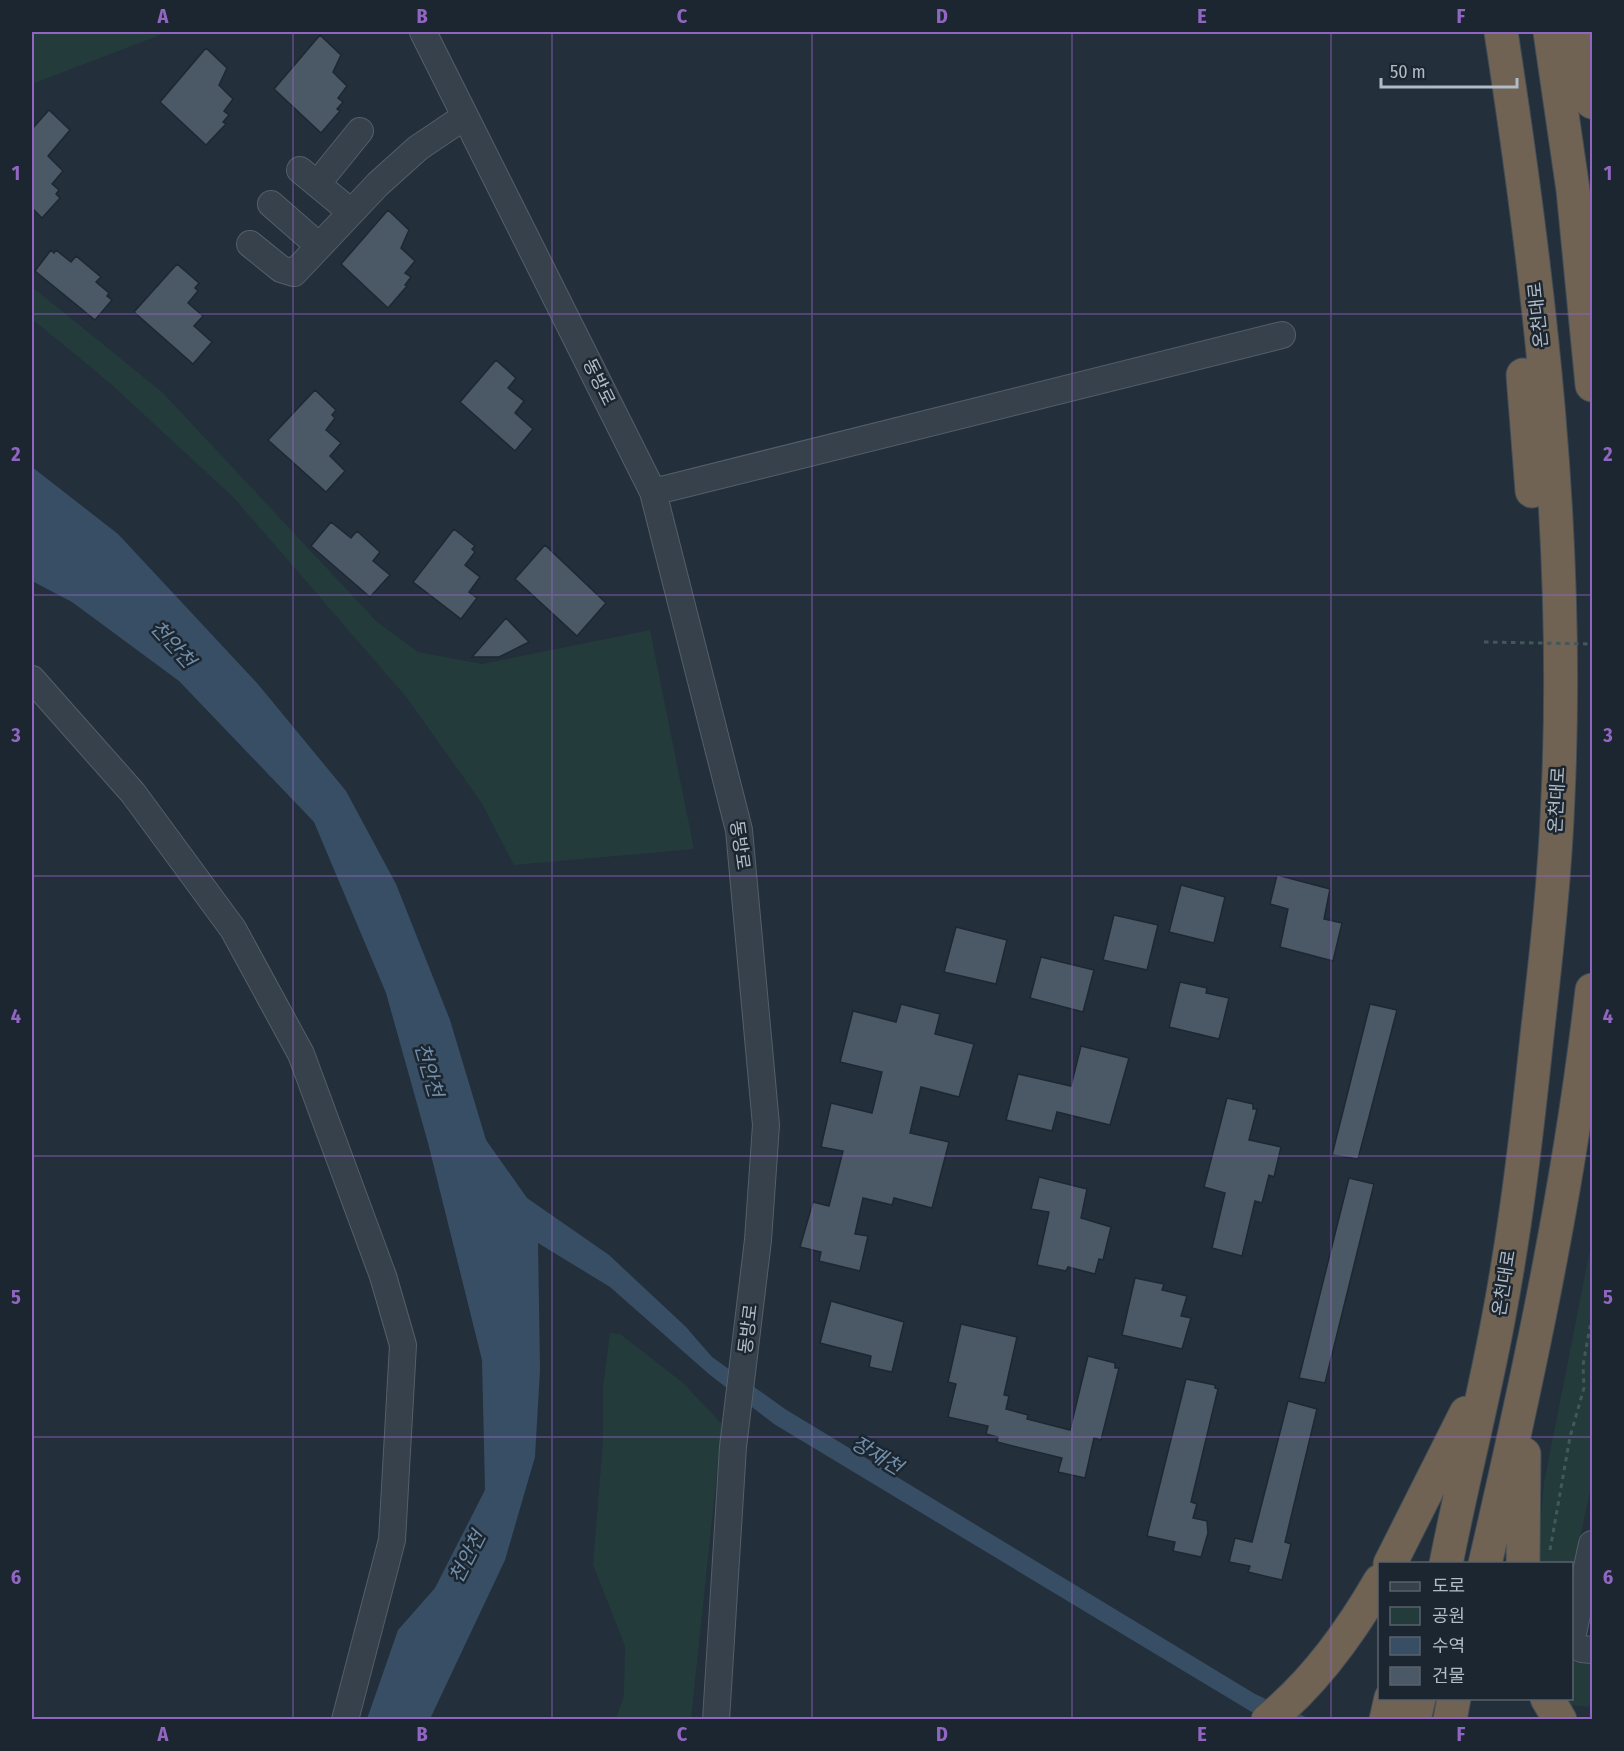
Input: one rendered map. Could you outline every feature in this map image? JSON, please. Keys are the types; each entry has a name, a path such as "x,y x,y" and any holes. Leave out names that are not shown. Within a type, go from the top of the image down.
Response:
{"highway":[{"path":"1480,32 1516,294 1545,702 1558,797"},
{"name":"온천대로","path":"1446,1562 1498,1319 1528,1121 1546,955 1558,797 1561,668 1551,433 1522,168 1501,32"},
{"path":"1550,32 1573,190 1593,385"},
{"path":"1582,32 1593,102"},
{"path":"1485,1562 1525,1390 1585,1081 1593,990"},
{"path":"1391,1562 1488,1369"},
{"path":"1525,1390 1536,1558"},
{"path":"1437,1562 1456,1512"},
{"path":"1268,1719 1288,1704 1326,1662 1378,1584"},
{"path":"1386,1719 1391,1700"},
{"path":"1414,1719 1419,1700"},
{"path":"1450,1719 1454,1700"}],"street":[{"name":"동방로","path":"423,32 653,492 739,830 766,1125 759,1240 733,1447 716,1719"},
{"path":"250,244 280,269 294,273 351,212 418,148 464,117"},
{"path":"351,212 308,177 360,131"},
{"path":"271,204 319,246"},
{"path":"653,492 1282,335"},
{"path":"32,679 133,793 232,929 301,1054 383,1276 404,1345 392,1540 345,1719"},
{"path":"1573,1634 1593,1544"},
{"path":"1573,1644 1582,1649 1593,1650"}],"path":[{"path":"1484,642 1593,644"},
{"path":"1536,1558 1584,1388 1583,1365 1593,1316"}],"green space":[{"path":"32,32 168,32 32,84"},
{"path":"32,287 162,392 377,622 418,652 482,664 650,630 694,849 514,865 481,802 407,698 234,498 111,384 32,319"},
{"path":"1592,1239 1592,1482 1573,1571 1573,1562 1537,1562 1544,1483"},
{"path":"610,1333 620,1334 682,1382 722,1424 691,1719 616,1719 624,1695 625,1646 593,1565 603,1441 603,1387"},
{"path":"1573,1661 1592,1662 1592,1707 1568,1705 1564,1700 1573,1700"}],"water":[{"name":"천안천","path":"32,467 118,534 257,683 346,791 396,884 450,1020 486,1140 527,1198 609,1255 686,1327 712,1357 785,1409 1255,1694 1310,1719 1265,1719 1255,1714 774,1424 710,1375 610,1287 538,1243 540,1370 535,1457 505,1560 430,1719 367,1719 398,1630 435,1588 485,1490 482,1360 428,1143 386,993 314,822 179,681 72,602 32,581"}],"building":[{"path":"320,35 341,55 333,72 347,86 338,98 343,102 337,109 340,111 321,133 274,89"},
{"path":"206,48 227,68 219,85 233,99 224,111 229,115 223,122 226,124 206,145 160,102"},
{"path":"49,110 70,130 48,156 63,171 52,184 59,190 56,194 60,198 42,218 32,208 32,129"},
{"path":"388,210 409,230 401,248 415,261 405,273 411,277 405,285 407,286 388,308 341,264"},
{"path":"51,250 54,253 56,250 71,262 76,256 101,277 96,282 109,293 107,296 112,300 95,320 35,271"},
{"path":"177,264 199,283 195,288 198,291 188,303 203,316 194,326 212,342 193,364 134,312"},
{"path":"496,360 516,378 508,388 524,401 515,413 533,429 515,451 460,402"},
{"path":"315,390 336,410 332,415 335,418 326,430 341,443 330,456 345,471 326,492 268,440"},
{"path":"331,522 351,538 357,531 380,552 373,561 390,575 370,597 311,546"},
{"path":"454,529 475,546 472,549 475,552 465,565 480,577 469,592 477,598 461,619 413,582"},
{"path":"545,545 606,603 577,636 515,579"},
{"path":"506,618 529,642 499,657 472,657"},
{"path":"1277,875 1330,889 1324,919 1342,923 1333,961 1280,947 1288,909 1270,904"},
{"path":"1181,885 1225,897 1214,943 1169,932"},
{"path":"1114,915 1158,925 1147,970 1103,960"},
{"path":"956,927 1007,940 996,984 944,972"},
{"path":"1041,957 1094,970 1083,1012 1030,998"},
{"path":"1180,982 1207,988 1206,993 1229,998 1219,1039 1169,1027"},
{"path":"901,1004 940,1014 935,1034 974,1044 959,1097 921,1087 910,1133 949,1142 932,1208 894,1198 892,1205 863,1198 855,1234 868,1236 860,1271 819,1261 821,1252 800,1247 813,1202 829,1206 843,1151 821,1147 831,1103 872,1113 882,1072 840,1062 853,1011 896,1022"},
{"path":"1370,1004 1397,1010 1358,1159 1332,1155"},
{"path":"1081,1046 1129,1058 1110,1125 1057,1112 1052,1131 1006,1120 1018,1074 1071,1086"},
{"path":"1227,1098 1253,1104 1253,1109 1257,1109 1249,1140 1281,1147 1274,1177 1269,1175 1262,1203 1255,1201 1242,1256 1212,1248 1225,1193 1204,1187"},
{"path":"1039,1177 1087,1189 1081,1218 1111,1227 1103,1260 1099,1259 1095,1274 1068,1267 1066,1271 1037,1265 1049,1212 1031,1209"},
{"path":"1349,1178 1374,1184 1325,1383 1299,1378"},
{"path":"1135,1278 1164,1284 1162,1290 1187,1296 1181,1316 1191,1318 1182,1349 1122,1335"},
{"path":"831,1301 904,1322 892,1372 869,1367 871,1356 820,1343"},
{"path":"961,1324 1017,1337 1004,1395 1009,1396 1006,1409 1028,1415 1027,1419 1070,1430 1088,1356 1115,1363 1115,1368 1119,1368 1101,1440 1094,1438 1085,1478 1058,1472 1062,1458 997,1442 998,1437 986,1434 988,1426 948,1417 956,1384 948,1382"},
{"path":"1186,1379 1215,1385 1218,1389 1191,1502 1197,1504 1193,1518 1207,1521 1208,1533 1201,1557 1173,1551 1175,1542 1147,1536"},
{"path":"1288,1401 1317,1409 1285,1542 1291,1544 1282,1580 1248,1572 1250,1566 1229,1562 1235,1538 1252,1542"}],"water label":[{"name":"장재천","path":"877,1455"}]}
